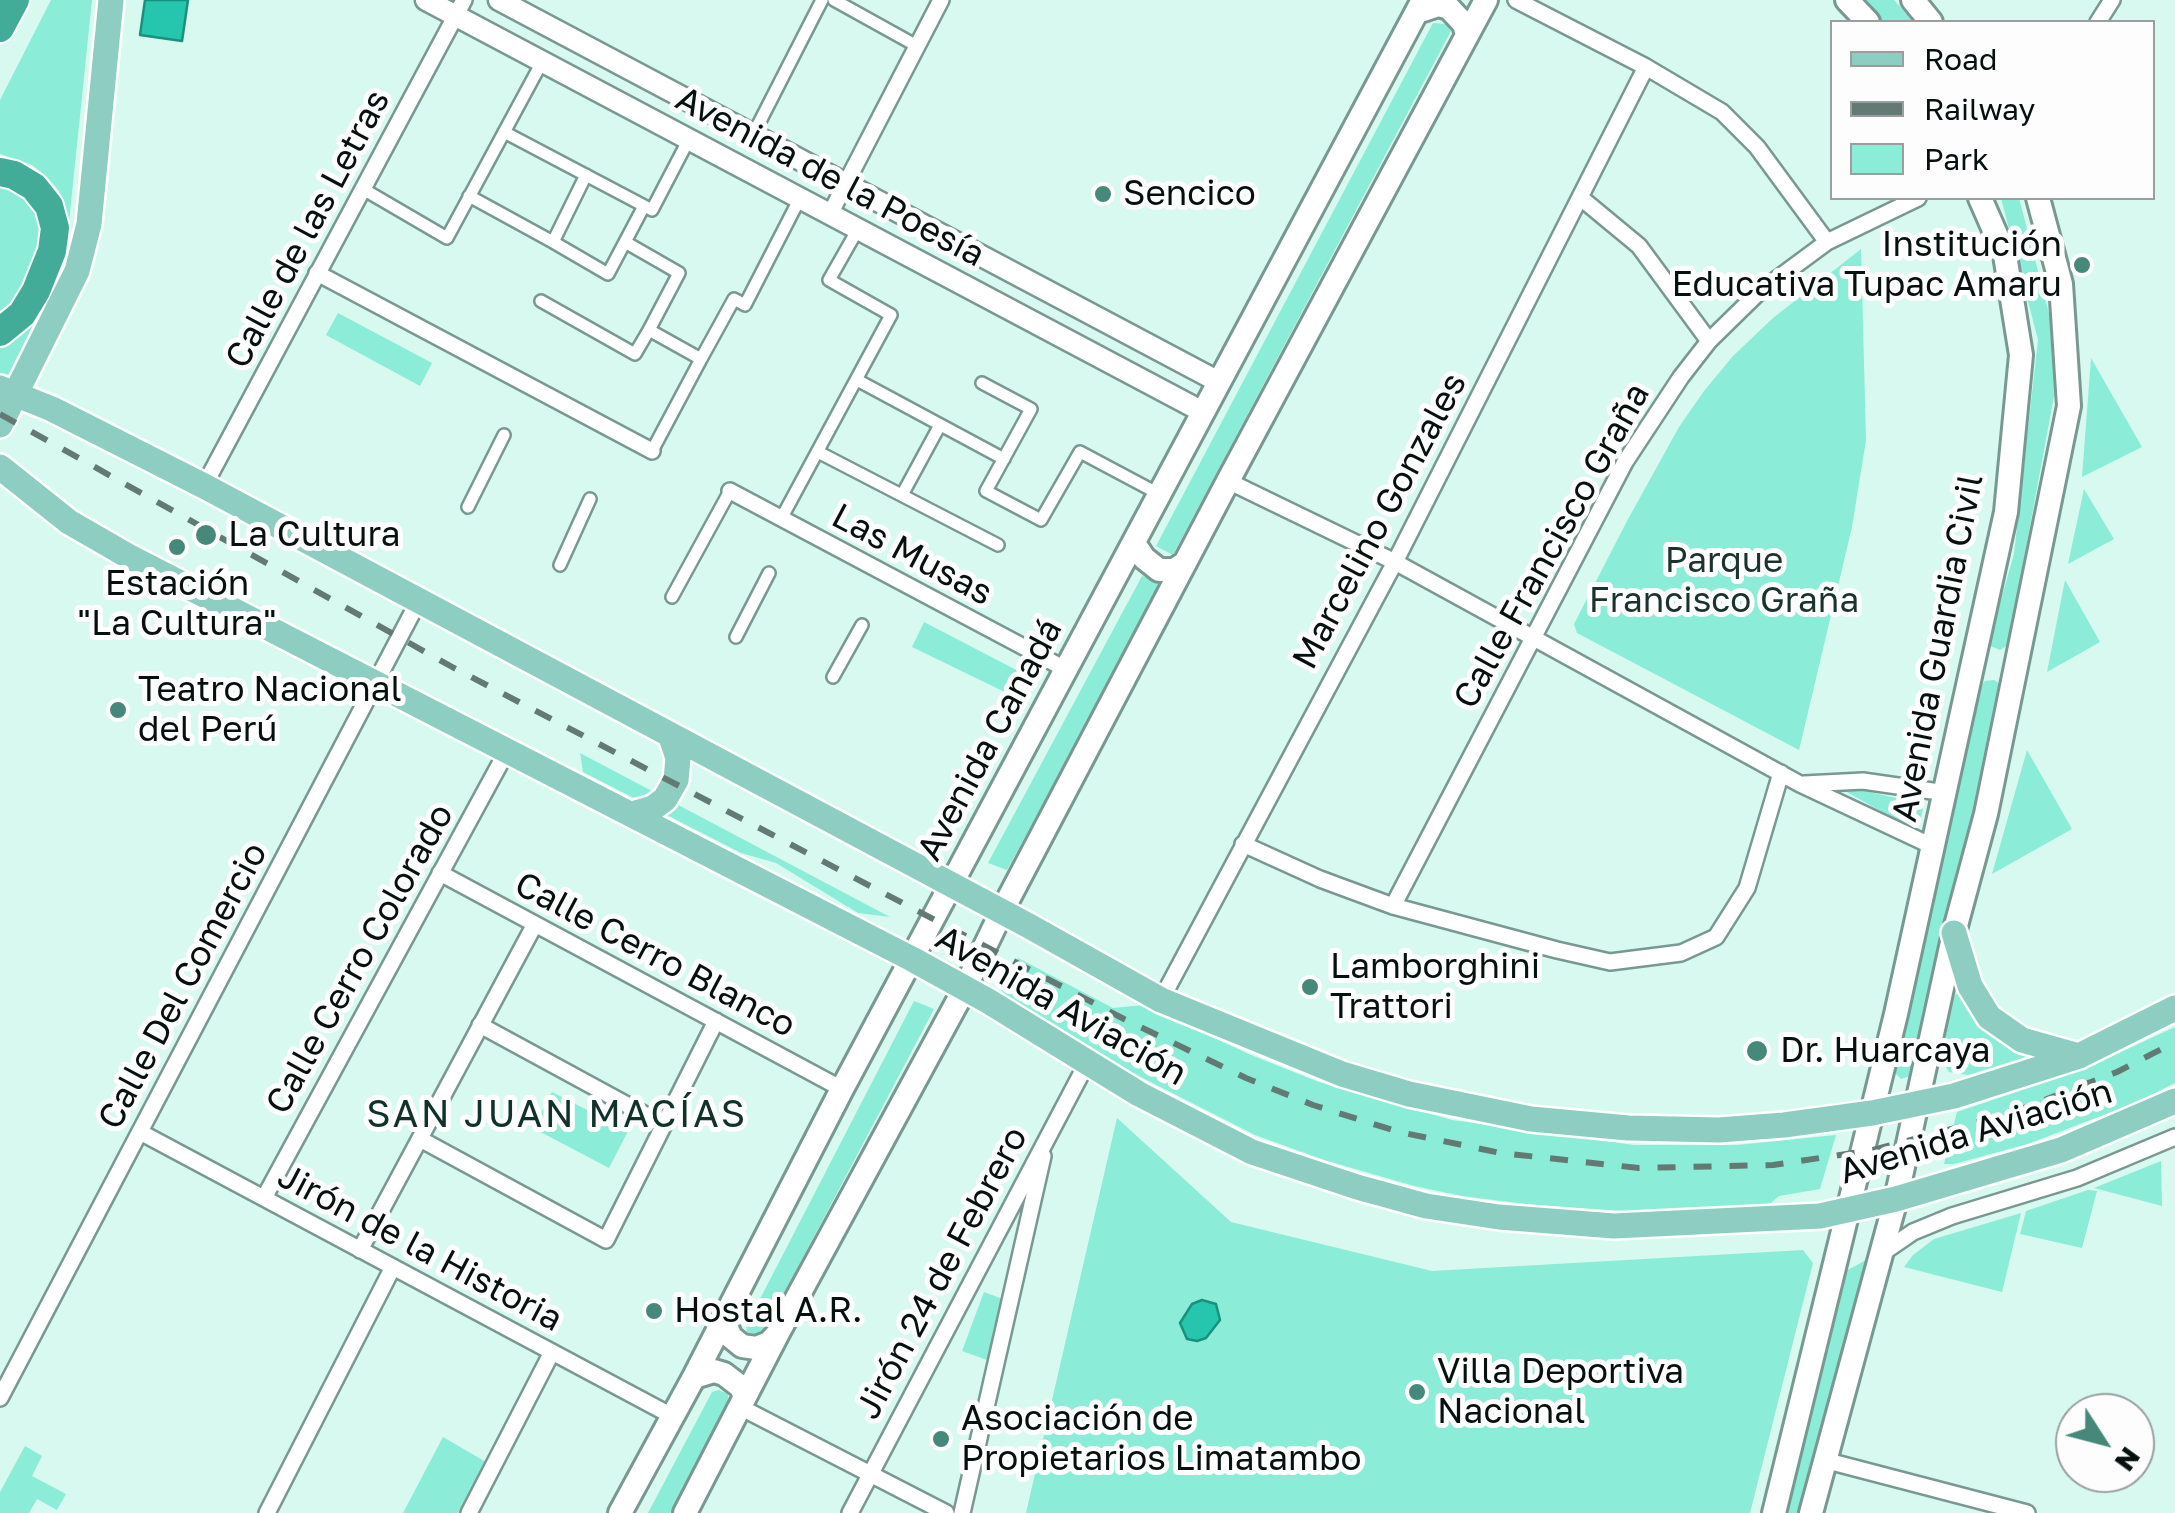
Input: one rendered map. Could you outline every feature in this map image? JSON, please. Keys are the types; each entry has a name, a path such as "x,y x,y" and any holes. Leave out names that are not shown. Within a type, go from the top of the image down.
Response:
{"highway":[{"path":"0,28 15,0"},
{"path":"0,172 14,174 34,187 48,206 54,228 52,251 36,291 22,314 0,332"}],"main road":[{"path":"0,425 8,392 77,271 89,224 110,0"},
{"path":"685,1513 1486,0"},
{"path":"1846,0 1866,20"},
{"path":"1913,0 1929,20"},
{"path":"1420,6 1449,8 1464,24 1466,35"},
{"name":"Avenida Canadá","path":"620,1513 842,1088 1420,6"},
{"name":"Avenida Guardia Civil","path":"1774,1513 1934,846 2006,512 2021,355 2006,255 1981,200"},
{"path":"1811,1513 1896,1199 1954,933 1986,814 2069,406 2061,284 2039,200"},
{"name":"Avenida Aviación","path":"8,392 204,486 1161,1000 1342,1074 1409,1094 1531,1119 1628,1128 1719,1130 1872,1113 1954,1096 2079,1056 2175,1008"},
{"name":"Avenida Aviación","path":"0,467 69,522 114,547 912,959 1088,1060 1139,1094 1252,1152 1426,1206 1499,1217 1614,1226 1820,1216 1896,1199 2061,1150 2175,1101"},
{"path":"1134,543 1159,570 1174,570 1185,563"},
{"path":"1974,662 2015,671"},
{"path":"632,814 653,808 665,799 676,780 678,758 671,737"},
{"path":"1954,933 1970,986 1989,1017 2022,1040 2079,1056"},
{"path":"726,1313 731,1337 742,1346 756,1348 769,1344 778,1333"},
{"path":"694,1377 704,1372 724,1374 741,1387 743,1402"}],"street":[{"name":"Avenida de la Poesía","path":"426,0 460,8 542,62 1204,412"},
{"name":"Avenida de la Poesía","path":"498,0 1219,382"},
{"path":"753,135 822,0"},
{"path":"834,0 917,46"},
{"path":"830,214 942,0"},
{"path":"1516,0 1646,67 1722,112 1757,147 1827,242"},
{"name":"Calle de las Letras","path":"204,486 460,8"},
{"path":"363,189 445,242 542,62"},
{"name":"Marcelino Gonzales","path":"1161,1000 1395,562 1646,67"},
{"path":"504,132 652,210 689,139"},
{"path":"553,242 586,175"},
{"path":"470,196 608,274 644,206"},
{"path":"317,273 652,451 734,299 745,305 800,198"},
{"path":"1581,198 1639,246 1709,341"},
{"name":"Calle Francisco Graña","path":"1393,906 1625,462 1681,376 1709,341 1758,294 1827,242 1914,200"},
{"path":"781,519 891,314 829,280 858,229"},
{"path":"540,302 636,354 678,274 625,242"},
{"path":"649,330 702,358"},
{"path":"857,380 1004,459"},
{"path":"982,383 1031,409 986,492 1041,520 1080,452 1160,495"},
{"path":"902,495 940,425"},
{"path":"468,507 504,435"},
{"path":"818,452 998,545"},
{"path":"1228,481 1395,562 1800,784 1934,846"},
{"path":"672,597 730,492"},
{"name":"Las Musas","path":"730,492 1067,670"},
{"path":"560,565 590,499"},
{"path":"736,637 770,573"},
{"name":"Calle Del Comercio","path":"0,1398 418,602"},
{"path":"833,677 862,624"},
{"name":"Calle Cerro Colorado","path":"264,1198 508,749"},
{"path":"1243,844 1393,906 1610,962 1681,953 1716,937 1747,888 1781,773"},
{"path":"1800,784 1864,780 1946,793"},
{"name":"Calle Cerro Blanco","path":"440,873 842,1088"},
{"path":"360,1250 535,924"},
{"path":"420,1139 606,1240 716,1021"},
{"path":"480,1025 664,1125"},
{"name":"Jirón 24 de Febrero","path":"850,1513 1088,1060"},
{"name":"Jirón de la Historia","path":"140,1132 672,1416"},
{"path":"962,1513 1048,1134"},
{"name":"Avenida Aviación","path":"1881,1254 1913,1232 1952,1216 2103,1168 2175,1136"},
{"path":"267,1513 393,1267"},
{"path":"469,1513 552,1352"},
{"path":"743,1402 870,1476 946,1513"},
{"path":"1824,1460 2027,1513"}],"green space":[{"path":"51,0 92,0 69,222 59,191 46,176 32,165 0,154 0,100"},
{"path":"1858,0 1894,0 1912,20 1878,20"},
{"path":"1433,23 1446,24 1451,31 1173,555 1156,546"},
{"path":"0,184 29,198 41,224 41,240 21,291 8,310 0,314"},
{"path":"2002,200 2020,200 2052,325 2054,396 2008,645 2000,650 1988,645 2014,554 2038,340"},
{"name":"Parque Francisco Graña","path":"1861,249 1866,440 1852,527 1799,750 1577,633 1574,624 1679,427 1704,391 1773,318"},
{"path":"47,302 50,304 11,383 0,378 0,345 33,322"},
{"path":"338,313 432,363 420,386 326,335"},
{"path":"2091,358 2142,447 2082,477"},
{"path":"2084,489 2114,539 2068,564"},
{"path":"1142,576 1165,583 1007,870 988,863"},
{"path":"2065,580 2100,642 2047,672"},
{"path":"924,622 1024,674 1013,696 912,647"},
{"path":"1985,681 2000,684 2002,694 1975,811 1913,1075 1901,1079 1893,1071 1979,688"},
{"path":"2027,750 2072,829 1992,874"},
{"path":"580,753 890,917 858,913 776,863 741,853 583,772"},
{"path":"1846,787 1924,804 1919,827 1886,814 1845,791"},
{"path":"1018,958 1113,1008 1144,1005 1319,1082 1452,1120 1634,1145 1737,1145 1836,1135 1820,1189 1779,1196 1764,1209 1640,1212 1533,1205 1414,1186 1255,1135 1113,1063 1013,1002 1001,990"},
{"path":"1959,991 2030,1050 2026,1057 1968,1075 1949,1072 1942,1060 1952,999"},
{"path":"914,1001 934,1009 761,1337 754,1337 746,1326"},
{"path":"2175,1027 2175,1083 2028,1144 1944,1164 1957,1112 2084,1069"},
{"path":"552,1092 628,1131 609,1168 533,1128"},
{"name":"Villa Deportiva Nacional","path":"1117,1118 1231,1222 1432,1271 1803,1250 1813,1263 1750,1513 1026,1513"},
{"path":"2161,1161 2162,1206 2094,1188"},
{"path":"2088,1190 2097,1191 2082,1248 2020,1234 2026,1211"},
{"path":"2021,1213 2002,1292 1904,1267 1934,1239"},
{"path":"1868,1259 1804,1513 1783,1513 1844,1272"},
{"path":"984,1292 1011,1302 990,1361 962,1351"},
{"path":"712,1392 728,1394 729,1402 670,1513 648,1513"},
{"path":"443,1437 486,1462 458,1513 403,1513"},
{"path":"25,1446 42,1456 32,1476 66,1494 57,1510 37,1499 29,1513 0,1513 0,1492"}],"shaded area":[{"path":"145,0 188,0 182,41 140,35"},
{"path":"1202,1300 1216,1304 1220,1320 1206,1338 1187,1339 1180,1323 1192,1304"}],"railway":[{"path":"0,414 454,668 1124,1019 1246,1078 1313,1105 1399,1132 1501,1153 1639,1168 1773,1165 1873,1150 2011,1113 2117,1072 2175,1042"}],"place":[{"name":"Sencico","path":"1103,194"},
{"name":"Institución Educativa Tupac Amaru","path":"2082,265"},
{"name":"La Cultura","path":"206,535"},
{"name":"Estación \"La Cultura\"","path":"177,547"},
{"name":"Teatro Nacional del Perú","path":"118,710"},
{"name":"Lamborghini Trattori","path":"1310,987"},
{"name":"Dr. Huarcaya","path":"1757,1051"},
{"name":"Hostal A.R.","path":"654,1311"},
{"name":"Villa Deportiva Nacional","path":"1417,1392"},
{"name":"Asociación de Propietarios Limatambo","path":"941,1439"}],"district":[{"name":"SAN JUAN MACÍAS","path":"557,1115"}]}
